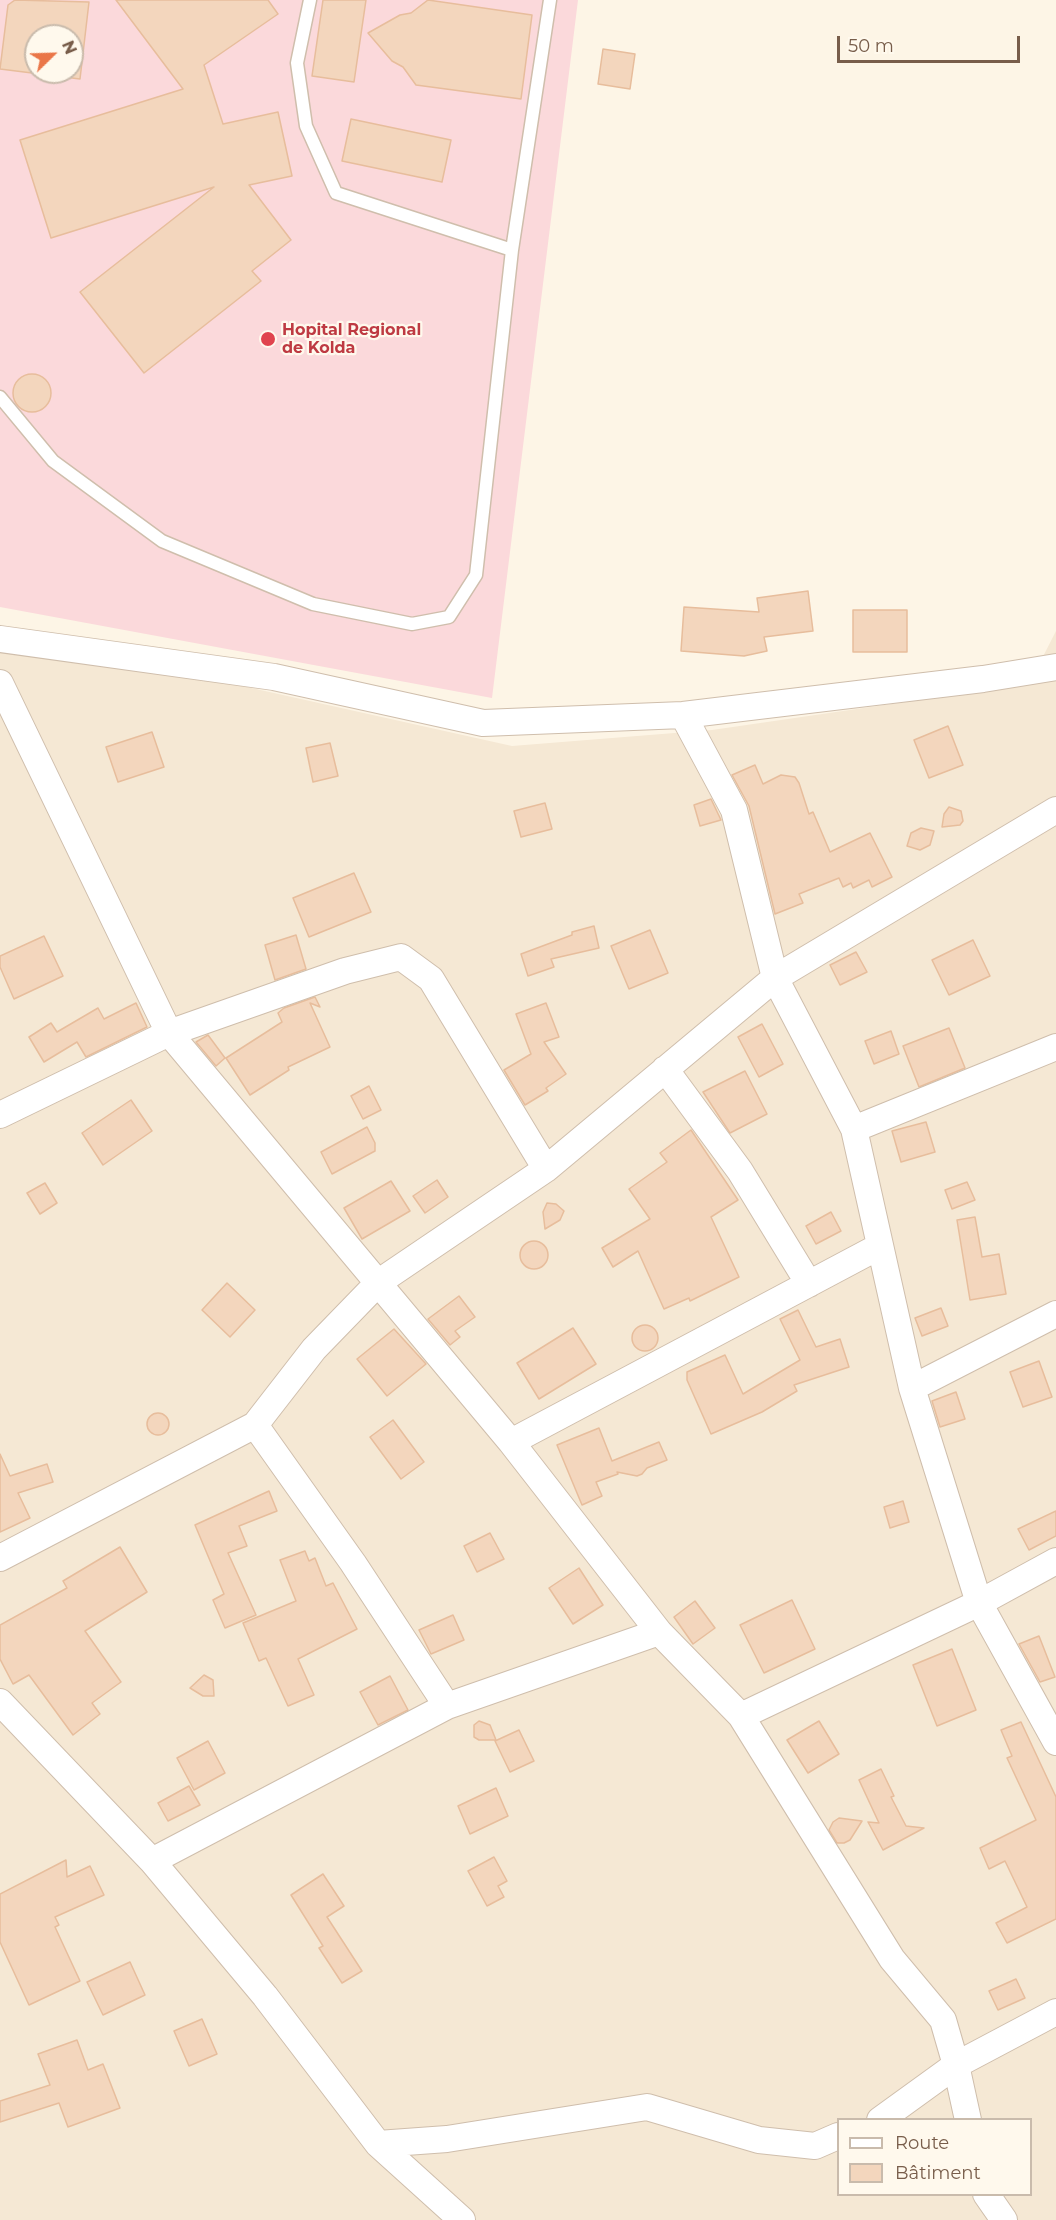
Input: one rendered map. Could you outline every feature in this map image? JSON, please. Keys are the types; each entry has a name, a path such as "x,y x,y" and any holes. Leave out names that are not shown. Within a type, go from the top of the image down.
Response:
{"street":[{"path":"0,639 273,677 483,723 683,715 983,679 1056,666"},
{"path":"0,683 169,1034 511,1442 659,1632 741,1716 892,1959 943,2020 968,2118"},
{"path":"683,715 734,810 775,978 854,1129 912,1388 979,1603 1056,1742"},
{"path":"0,1558 255,1425 314,1349 379,1282 546,1169 775,978 1056,810"},
{"path":"0,1115 169,1034 345,971 401,957 431,979 546,1169"},
{"path":"854,1129 1056,1047"},
{"path":"665,1069 740,1171 809,1284"},
{"path":"511,1442 880,1246"},
{"path":"912,1388 1056,1314"},
{"path":"255,1425 353,1563 447,1706"},
{"path":"741,1716 979,1603 1056,1561"},
{"path":"152,1861 447,1706 659,1632"},
{"path":"0,1702 152,1861 265,1996 378,2144 453,2216"},
{"path":"883,2118 956,2065 1056,2012"},
{"path":"378,2144 447,2139 647,2107 759,2140 815,2146 837,2136"},
{"path":"987,2196 1004,2220"}],"lane":[{"path":"310,0 297,63 306,126 336,194 512,250"},
{"path":"0,397 53,461 162,541 313,604 412,624 449,617 476,575 512,250 550,0"}],"shaded area":[{"name":"Hopital Regional de Kolda","path":"0,0 578,0 492,698 0,607"},
{"path":"1056,631 1056,2220 0,2220 0,632 512,746 712,730 1029,684"}],"building":[{"path":"15,0 89,2 84,45 84,24 24,24 24,72 0,69 8,5"},
{"path":"116,0 268,0 278,14 204,65 223,124 278,112 292,176 249,185 291,240 252,271 261,281 144,373 80,292 214,187 51,238 20,140 183,89"},
{"path":"323,0 366,0 354,82 312,76"},
{"path":"428,0 532,15 521,99 416,85 403,67 392,61 368,33 400,15 411,13"},
{"path":"603,49 635,54 630,89 598,84"},
{"path":"351,119 451,140 442,182 342,161"},
{"path":"32,374 46,379 51,393 46,407 32,412 18,407 13,393 18,379"},
{"path":"808,591 813,631 764,637 767,651 744,656 681,651 684,607 759,612 757,598"},
{"path":"853,610 907,610 907,652 853,652"},
{"path":"948,726 963,765 929,778 914,740"},
{"path":"152,732 164,767 118,782 106,747"},
{"path":"330,743 338,776 313,782 306,748"},
{"path":"755,765 763,784 781,775 795,777 809,814 813,812 830,852 870,833 892,877 872,887 869,880 853,888 851,883 843,887 839,878 799,894 803,903 775,914 749,806 732,775"},
{"path":"711,799 721,820 700,826 694,805"},
{"path":"545,803 552,829 521,837 514,811"},
{"path":"949,807 961,811 963,821 960,825 942,827 944,814"},
{"path":"921,828 934,831 930,845 920,850 907,846 911,833"},
{"path":"354,873 371,912 309,937 293,898"},
{"path":"594,926 599,948 551,959 554,967 528,976 521,954 572,935 572,932"},
{"path":"650,930 668,973 629,989 611,946"},
{"path":"296,935 306,969 275,980 265,945"},
{"path":"44,936 63,976 14,999 0,967 0,956"},
{"path":"973,940 990,976 949,995 932,960"},
{"path":"856,952 867,972 840,985 830,965"},
{"path":"315,997 320,1007 310,1003 330,1047 288,1067 289,1070 250,1095 226,1058 282,1022 278,1013 284,1008"},
{"path":"136,1003 147,1027 86,1057 77,1042 44,1062 29,1037 51,1023 57,1032 98,1008 104,1019"},
{"path":"546,1003 559,1037 544,1042 566,1074 546,1088 548,1091 525,1105 504,1070 531,1054 516,1014"},
{"path":"762,1024 783,1064 759,1077 738,1037"},
{"path":"949,1028 965,1068 919,1087 903,1046"},
{"path":"891,1031 899,1054 874,1064 865,1041"},
{"path":"208,1035 225,1058 216,1066 196,1042"},
{"path":"745,1071 767,1114 730,1133 703,1092"},
{"path":"369,1086 381,1110 363,1119 351,1096"},
{"path":"131,1100 152,1131 103,1165 82,1133"},
{"path":"926,1122 935,1152 901,1162 892,1131"},
{"path":"367,1127 375,1143 375,1151 332,1174 321,1152"},
{"path":"691,1130 738,1200 711,1217 739,1277 690,1301 689,1298 664,1309 638,1251 613,1267 602,1248 650,1219 629,1189 667,1162 660,1153"},
{"path":"437,1180 448,1197 425,1213 413,1196"},
{"path":"391,1181 410,1211 362,1239 344,1208"},
{"path":"967,1182 975,1200 952,1209 945,1190"},
{"path":"45,1183 57,1203 40,1214 27,1193"},
{"path":"547,1203 556,1204 564,1211 560,1220 545,1229 543,1212"},
{"path":"831,1212 841,1231 816,1244 806,1226"},
{"path":"975,1217 982,1257 999,1254 1006,1294 970,1300 957,1220"},
{"path":"534,1241 544,1245 548,1255 544,1265 534,1269 524,1265 520,1255 524,1245"},
{"path":"227,1283 255,1310 230,1337 202,1310"},
{"path":"459,1296 475,1317 455,1331 460,1337 450,1345 428,1319"},
{"path":"941,1308 948,1326 922,1336 915,1318"},
{"path":"798,1310 816,1347 840,1339 849,1367 794,1385 797,1391 762,1412 711,1434 687,1380 687,1372 725,1355 743,1394 800,1360 780,1319"},
{"path":"645,1325 654,1329 658,1338 654,1347 645,1351 636,1347 632,1338 636,1329"},
{"path":"573,1328 596,1364 539,1399 517,1363"},
{"path":"394,1329 426,1364 387,1396 357,1359"},
{"path":"1039,1361 1052,1397 1023,1407 1010,1372"},
{"path":"956,1392 965,1419 940,1427 932,1401"},
{"path":"158,1413 166,1416 169,1424 166,1432 158,1435 150,1432 147,1424 150,1416"},
{"path":"393,1420 424,1462 401,1479 370,1437"},
{"path":"599,1428 612,1461 659,1442 667,1460 647,1468 637,1476 617,1472 618,1474 596,1482 602,1496 582,1505 557,1445"},
{"path":"0,1454 10,1476 47,1464 53,1482 18,1493 30,1518 0,1532"},
{"path":"269,1491 277,1511 239,1526 247,1546 228,1553 256,1615 225,1628 213,1600 224,1594 195,1525"},
{"path":"903,1501 909,1522 890,1528 884,1507"},
{"path":"1056,1511 1056,1536 1029,1550 1018,1529"},
{"path":"490,1533 504,1559 477,1572 464,1546"},
{"path":"120,1547 147,1592 85,1631 121,1682 92,1703 100,1714 73,1735 29,1675 13,1684 0,1659 0,1625 67,1588 63,1581"},
{"path":"305,1551 309,1561 315,1558 326,1586 333,1583 357,1629 298,1659 314,1695 288,1706 266,1658 259,1661 243,1623 296,1601 280,1560"},
{"path":"579,1568 603,1605 573,1624 549,1588"},
{"path":"792,1600 815,1649 764,1673 740,1625"},
{"path":"695,1601 715,1628 693,1644 674,1617"},
{"path":"453,1615 464,1640 431,1654 419,1630"},
{"path":"1039,1636 1055,1677 1040,1682 1019,1644"},
{"path":"952,1649 976,1710 937,1726 913,1665"},
{"path":"204,1675 213,1680 214,1696 203,1696 190,1688"},
{"path":"390,1676 408,1710 378,1725 360,1692"},
{"path":"479,1721 490,1725 496,1740 479,1740 474,1737 474,1725"},
{"path":"819,1721 839,1754 808,1773 787,1740"},
{"path":"1021,1722 1056,1797 1056,1919 1007,1943 996,1923 1027,1907 1005,1861 989,1869 980,1848 1036,1820 1007,1758 1012,1756 1001,1730"},
{"path":"519,1730 534,1761 510,1772 495,1741"},
{"path":"208,1741 225,1773 194,1790 177,1758"},
{"path":"881,1769 894,1796 891,1797 906,1826 924,1828 883,1850 868,1822 879,1823 859,1780"},
{"path":"189,1786 200,1805 168,1821 158,1803"},
{"path":"496,1788 508,1816 470,1834 458,1806"},
{"path":"839,1818 862,1821 850,1840 844,1843 837,1843 829,1830 833,1822"},
{"path":"494,1857 507,1881 498,1886 504,1897 487,1906 468,1871"},
{"path":"66,1860 67,1877 90,1866 104,1895 55,1917 59,1925 55,1927 80,1981 29,2005 0,1942 0,1894"},
{"path":"323,1874 344,1906 327,1917 362,1971 342,1983 319,1948 323,1946 291,1895"},
{"path":"130,1962 145,1995 103,2015 87,1982"},
{"path":"1016,1979 1025,1998 998,2010 989,1991"},
{"path":"202,2019 217,2054 189,2066 174,2031"},
{"path":"77,2040 88,2070 103,2064 120,2108 68,2127 59,2103 0,2122 0,2101 50,2085 38,2054"}],"place":[{"name":"Hopital Regional de Kolda","path":"268,339"}]}
